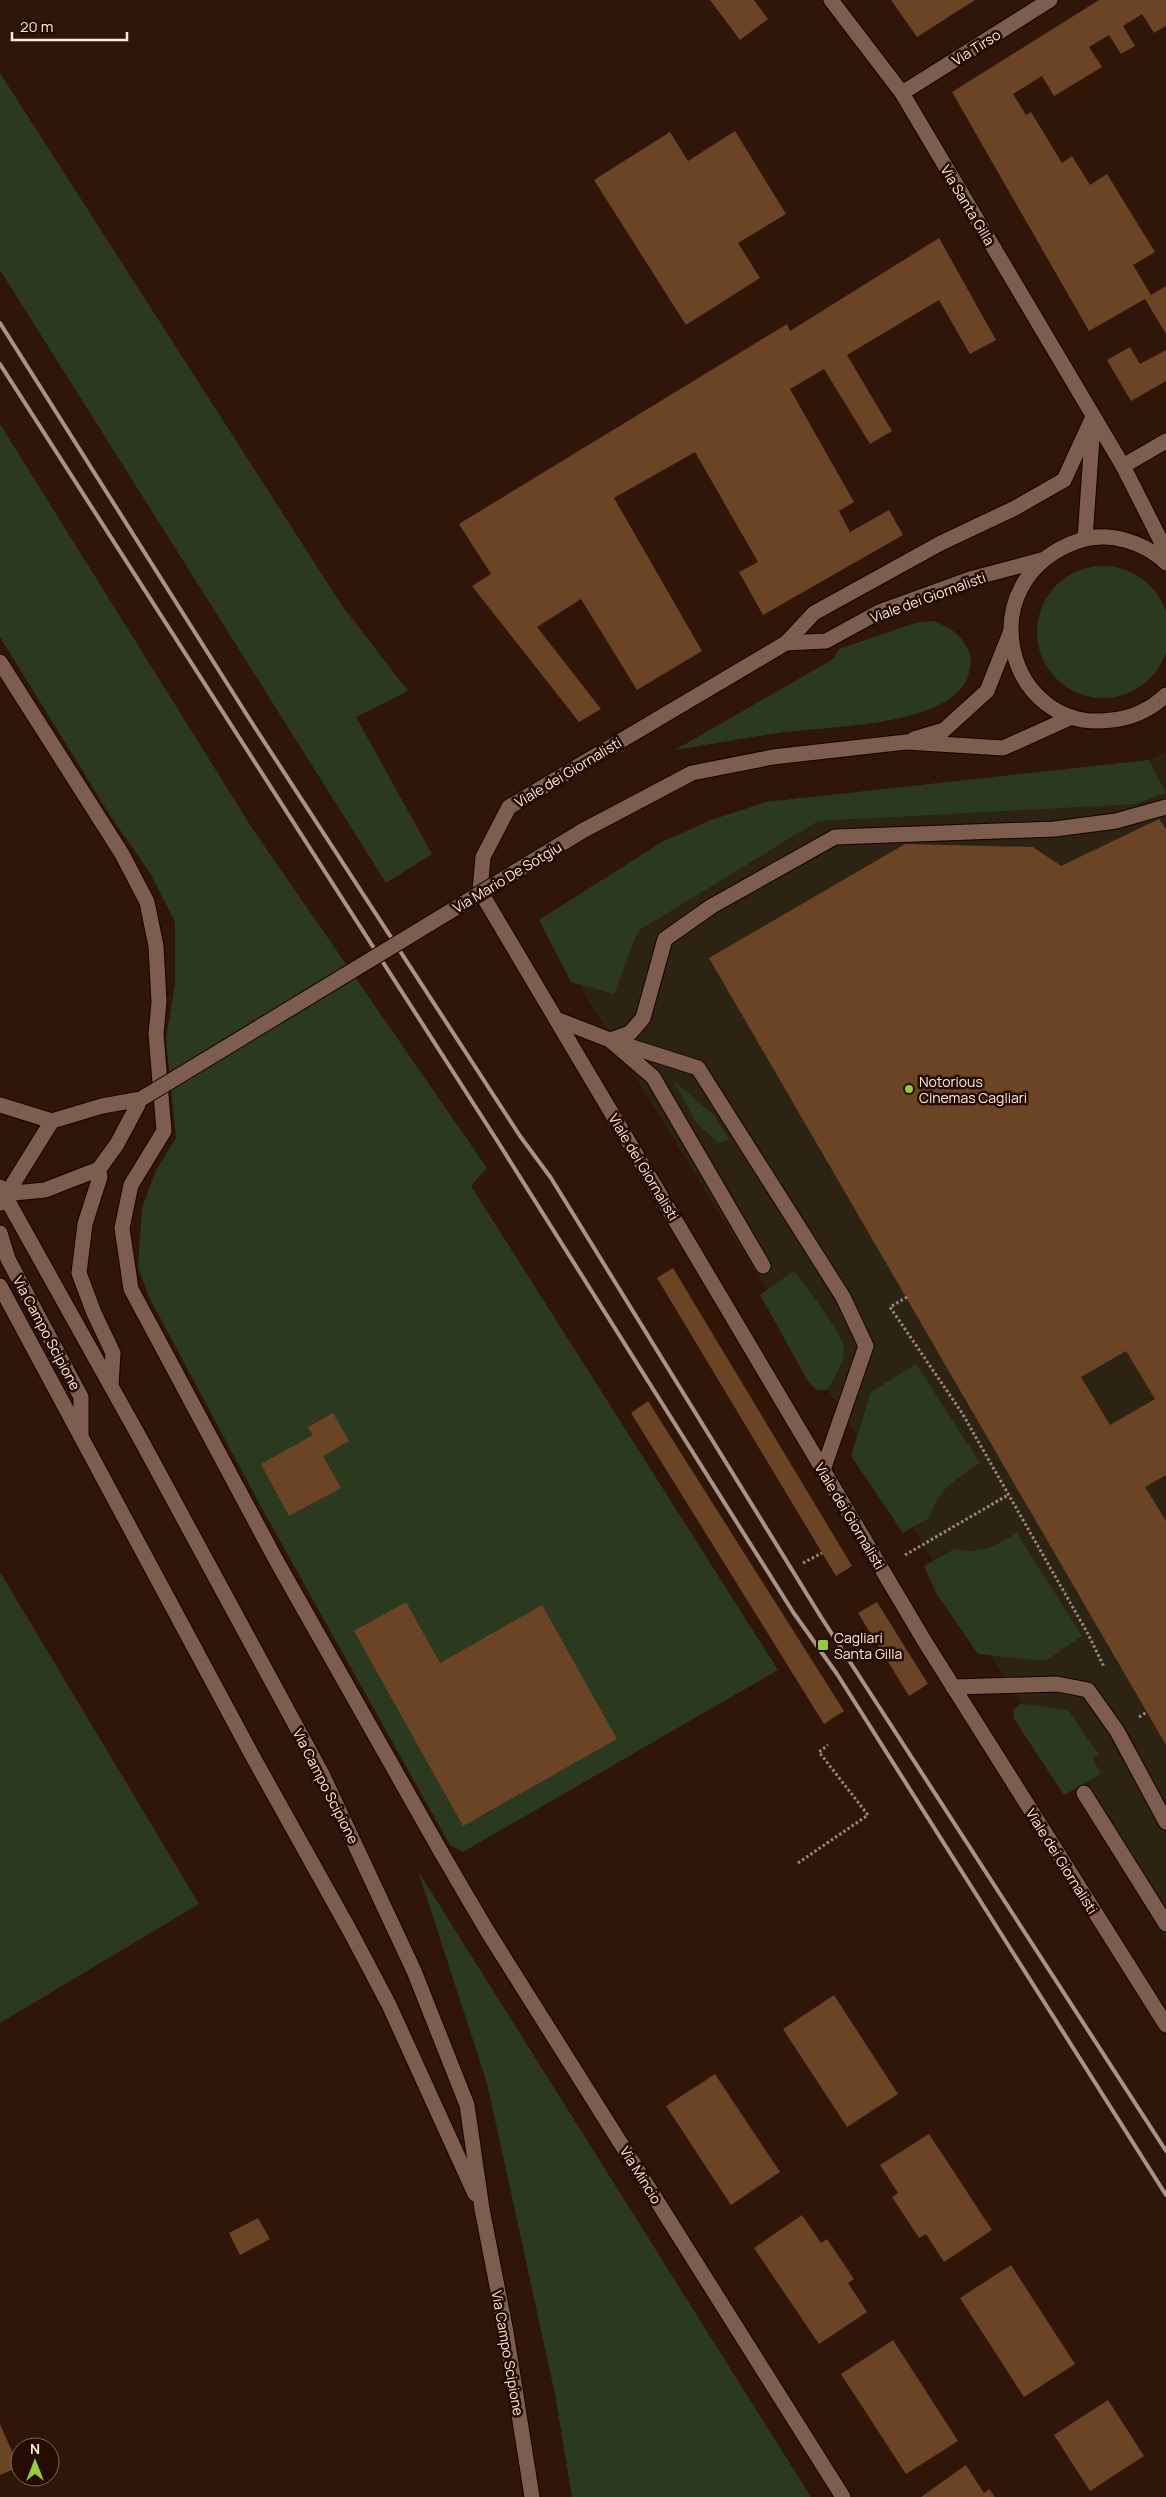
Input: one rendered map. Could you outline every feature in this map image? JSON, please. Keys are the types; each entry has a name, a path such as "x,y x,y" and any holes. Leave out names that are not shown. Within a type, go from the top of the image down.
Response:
{"street":[{"name":"Via Santa Gilla","path":"831,0 902,93 1123,466 1166,551"},
{"name":"Via Tirso","path":"902,93 1050,0"},
{"path":"1085,539 1094,417"},
{"path":"786,643 814,613 941,543 1015,508 1064,480 1094,417"},
{"path":"1123,466 1166,441"},
{"path":"1166,563 1147,548 1128,541 1106,538 1085,539 1062,546 1041,560 1024,581 1013,606 1010,633 1015,660 1028,684 1047,704 1072,717 1100,722 1128,718 1154,706 1166,695"},
{"name":"Viale dei Giornalisti","path":"1041,560 970,580 879,612 826,641 786,643 509,807 483,857 480,891 953,1688 1166,2025"},
{"name":"Via Mario De Sotgiu","path":"906,742 944,730 987,691 1010,633"},
{"name":"Via Mincio","path":"0,662 122,854 146,902 156,946 159,1002 156,1034 164,1131 131,1185 122,1228 131,1289 276,1560 440,1852 843,2497"},
{"name":"Via Mario De Sotgiu","path":"52,1121 102,1106 141,1099 584,830 692,773 773,757 906,742 1003,748 1072,717"},
{"path":"610,1040 630,1033 643,1018 665,939 712,906 835,837 1055,829 1116,821 1166,807"},
{"path":"556,1019 610,1040 698,1068 843,1297 866,1346 823,1470"},
{"path":"610,1040 653,1077 763,1266"},
{"path":"1,1195 44,1190 99,1169 117,1144 141,1099"},
{"path":"0,1105 52,1121 1,1195"},
{"path":"99,1169 100,1177 85,1224 79,1273 94,1313 113,1353 111,1386"},
{"name":"Via Campo Scipione","path":"1,1195 111,1386 322,1774 414,1971 467,2105 482,2209 506,2332 532,2497"},
{"name":"Via Campo Scipione","path":"0,1233 8,1259 81,1397 81,1436"},
{"name":"Via Campo Scipione","path":"0,1286 253,1757 389,2005 482,2209"},
{"path":"953,1688 1057,1684 1088,1690 1117,1731 1166,1822"},
{"path":"1084,1792 1166,1924"}],"path":[{"path":"907,1297 890,1307 962,1412 1088,1634 1105,1669"},
{"path":"902,1556 1008,1495"},
{"path":"803,1563 822,1553"},
{"path":"1131,1722 1147,1712"},
{"path":"798,1862 868,1815 819,1752 828,1745"}],"shaded area":[{"path":"1166,753 1166,1940 539,920 662,842 711,820 766,802 1149,760"}],"green space":[{"path":"0,73 341,604 408,691 356,717 432,854 386,883 0,270"},
{"path":"0,424 252,828 487,1168 471,1186 778,1670 463,1852 450,1845 260,1505 149,1297 138,1267 142,1208 156,1170 176,1138 166,1039 175,984 175,922 150,873 111,817 0,637"},
{"path":"1103,566 1116,567 1128,571 1150,585 1164,607 1168,619 1168,645 1164,657 1150,679 1128,693 1116,697 1103,698 1090,697 1078,693 1056,679 1042,657 1038,645 1037,632 1038,619 1042,607 1056,585 1078,571 1090,567"},
{"path":"934,621 959,636 969,652 971,663 966,681 953,696 934,708 882,722 779,733 675,750 833,659 839,649 915,623"},
{"path":"1149,760 1166,793 1135,804 818,821 638,931 614,994 571,982 539,920 662,842 711,820 766,802"},
{"path":"673,1080 715,1116 729,1140 718,1143 696,1122"},
{"path":"794,1271 832,1322 843,1343 844,1355 842,1361 827,1390 817,1390 809,1383 760,1295"},
{"path":"916,1364 980,1463 955,1480 942,1492 929,1518 903,1533 851,1456 871,1392"},
{"path":"1017,1533 1082,1636 1045,1661 978,1654 936,1593 924,1566 954,1549 971,1551 987,1548"},
{"path":"0,1572 199,1904 0,2023"},
{"path":"1020,1704 1068,1710 1098,1754 1093,1759 1101,1774 1064,1795 1014,1719 1013,1710"},
{"path":"418,1871 811,2497 572,2497 555,2394 487,2083"}],"building":[{"path":"710,0 754,0 768,19 740,40"},
{"path":"891,0 975,0 917,37"},
{"path":"1099,0 1166,0 1166,26 1154,33 1142,14 1123,26 1135,46 1121,54 1109,35 1089,47 1102,67 1054,96 1042,76 1013,94 1026,115 1031,112 1062,163 1072,156 1090,185 1107,174 1155,252 1133,265 1151,295 1166,286 1166,334 1145,299 1089,331 952,92"},
{"path":"735,131 786,214 738,243 760,278 686,325 594,180 670,132 688,161"},
{"path":"939,238 996,340 970,354 939,300 847,355 892,431 870,444 824,369 790,389 854,502 839,511 850,532 889,510 903,535 763,615 739,572 758,562 695,452 614,498 702,651 637,690 581,599 537,627 601,709 579,722 472,586 491,574 459,524 787,324 790,331"},
{"path":"1130,347 1140,364 1166,350 1166,381 1131,401 1107,360"},
{"path":"1159,819 1166,829 1166,1475 1145,1487 1166,1521 1166,1745 709,958 905,844 1033,847 1061,866","holes":["1126,1351 1155,1399 1110,1425 1081,1377"]},
{"path":"673,1268 852,1566 836,1576 657,1278"},
{"path":"648,1401 844,1711 824,1724 631,1413"},
{"path":"333,1413 349,1441 323,1456 341,1488 289,1516 261,1464 313,1435 308,1427"},
{"path":"406,1602 440,1663 542,1605 617,1739 463,1826 354,1631"},
{"path":"877,1602 928,1684 909,1696 858,1613"},
{"path":"834,1995 898,2094 847,2127 783,2029"},
{"path":"715,2074 780,2172 731,2205 666,2106"},
{"path":"929,2134 992,2230 944,2262 926,2234 919,2238 892,2197 898,2193 880,2165"},
{"path":"802,2215 821,2243 827,2239 854,2279 848,2283 867,2312 819,2344 754,2248"},
{"path":"258,2218 270,2239 240,2255 229,2233"},
{"path":"1011,2265 1075,2364 1024,2397 960,2298"},
{"path":"893,2340 958,2441 906,2474 841,2374"},
{"path":"1108,2400 1144,2456 1090,2491 1054,2435"},
{"path":"0,2424 10,2447 10,2471 0,2475"},
{"path":"966,2465 984,2493 989,2489 995,2497 921,2497"}],"railway":[{"path":"0,323 252,723 520,1136 551,1178 821,1617 1166,2151"},
{"path":"0,364 498,1142 793,1612 837,1674 1166,2195"}],"place":[{"name":"Notorious Cinemas Cagliari","path":"909,1089"},
{"name":"Cagliari Santa Gilla","path":"823,1645"}]}
